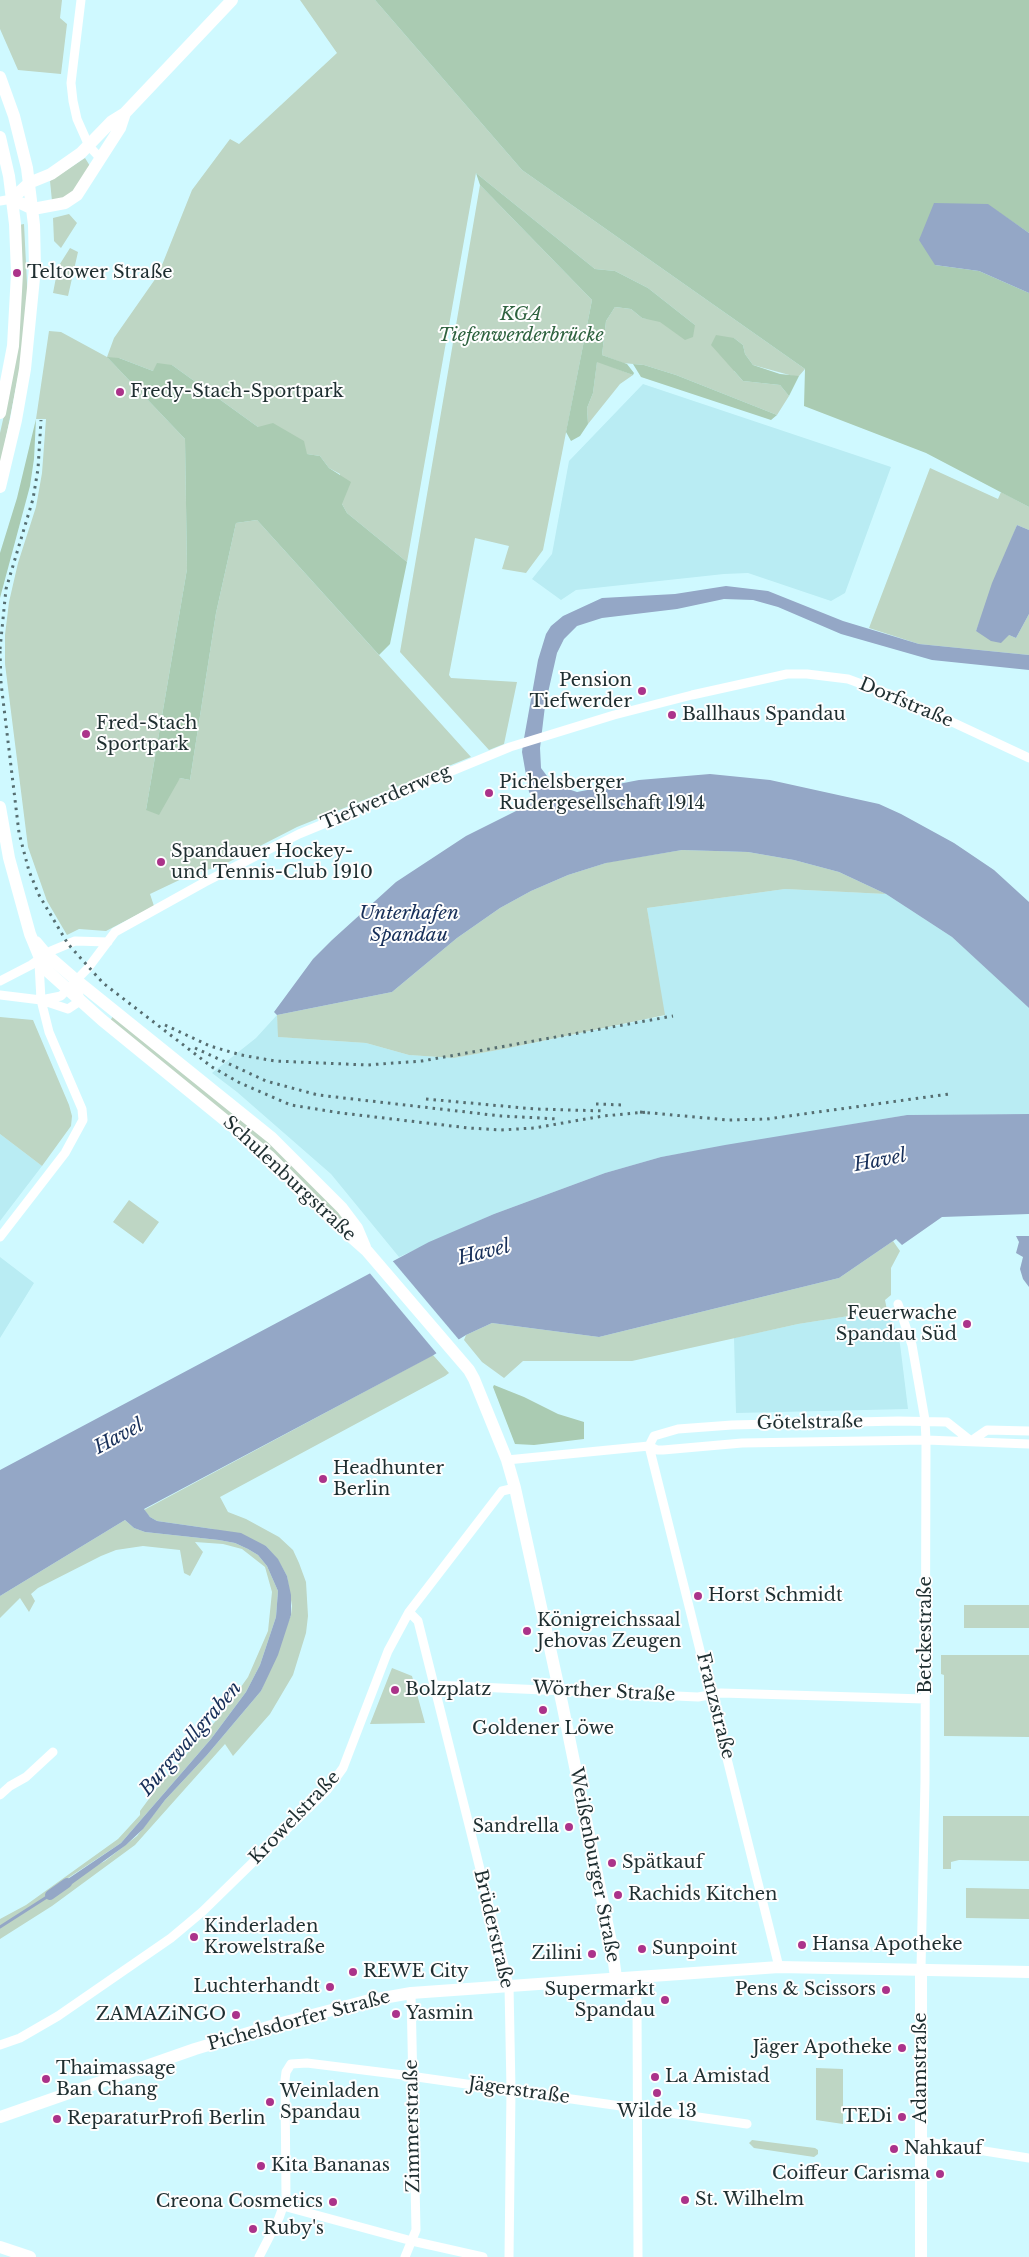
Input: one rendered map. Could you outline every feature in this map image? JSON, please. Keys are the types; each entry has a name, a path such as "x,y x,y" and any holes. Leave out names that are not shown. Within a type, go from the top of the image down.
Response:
{"street":[{"path":"81,0 71,83 77,119 89,146 101,159"},
{"path":"6,200 29,184 71,162 112,121 125,113 232,0"},
{"path":"0,77 14,116 29,184 33,209 35,268 29,337 16,420 0,487"},
{"path":"6,200 33,209 65,203 77,195 120,128 125,113"},
{"path":"0,136 8,170 6,200 17,254 13,346 0,413"},
{"name":"Dorfstraße","path":"510,747 543,736 692,695 787,674 808,674 848,679 885,691 1029,758"},
{"name":"Tiefwerderweg","path":"41,1000 61,996 115,932 205,882 299,834 510,747"},
{"name":"Schulenburgstraße","path":"0,807 9,858 30,934 52,976 260,1148 332,1220 367,1251"},
{"path":"0,981 75,941 108,942"},
{"path":"0,1237 64,1153 83,1120 82,1110 49,1032 41,1000 42,957"},
{"name":"Schulenburgstraße","path":"42,957 76,980 272,1138 342,1208 357,1228 367,1251"},
{"path":"76,980 80,1001"},
{"name":"Tiefwerderweg","path":"0,995 41,1000 68,1009 80,1001"},
{"path":"367,1251 464,1363 474,1378 507,1460 515,1488"},
{"name":"Betckestraße","path":"898,1304 912,1344 925,1420 926,1440 921,1969"},
{"name":"Götelstraße","path":"650,1446 654,1436 678,1429 732,1425 925,1420 947,1422 971,1441"},
{"path":"971,1441 987,1430 1029,1431"},
{"name":"Götelstraße","path":"507,1460 650,1446 657,1450 663,1450 742,1443 926,1440 1029,1444"},
{"name":"Franzstraße","path":"650,1446 779,1967"},
{"name":"Krowelstraße","path":"0,2045 20,2038 58,2016 171,1938 202,1912 327,1790 343,1768 388,1652 409,1612 502,1491 515,1488"},
{"name":"Weißenburger Straße","path":"515,1488 612,1947 616,1978"},
{"name":"Brüderstraße","path":"409,1612 418,1621 509,1985 511,2090 509,2257"},
{"name":"Wörther Straße","path":"433,1685 698,1696 723,1693 925,1699"},
{"path":"0,1795 10,1786 26,1777 53,1752"},
{"name":"Pichelsdorfer Straße","path":"0,2117 195,2050 278,2024 410,1993 779,1967 1029,1972"},
{"name":"Adamstraße","path":"921,1969 921,2257"},
{"name":"Zimmerstraße","path":"405,2257 416,2230 410,1993"},
{"path":"637,1999 639,2108 638,2257"},
{"name":"Jägerstraße","path":"284,2206 286,2198 285,2080 286,2072 291,2064 308,2063 412,2076 748,2124"},
{"path":"921,2141 1029,2158"},
{"path":"258,2257 284,2206 412,2241 483,2257"},
{"path":"0,2247 30,2257"}],"shaded area":[{"path":"643,384 891,467 845,593 831,601 748,573 576,590 561,600 532,579 552,554 569,461"},
{"path":"785,889 886,894 952,937 990,971 1029,1008 1029,1114 907,1115 661,1157 605,1173 494,1214 399,1257 331,1174 237,1092 212,1073 256,1038 277,1015 279,1037 366,1043 409,1055 454,1058 664,1016 647,908"},
{"path":"0,1134 42,1166 0,1221"},
{"path":"0,1257 34,1283 0,1338"},
{"path":"887,1310 900,1344 908,1409 736,1413 734,1338 798,1324"}],"green space":[{"path":"0,0 62,0 60,18 67,24 61,74 18,70 0,29"},
{"path":"300,0 375,0 522,170 805,369 799,376 793,376 753,365 745,354 743,345 734,338 734,371 743,381 780,385 789,396 777,415 676,375 644,365 623,363 602,355 606,321 615,307 631,309 642,318 695,325 648,288 615,271 595,269 476,173 407,562 347,513 342,504 340,474 329,468 320,456 307,454 258,427 172,365 153,371 119,358 108,358 185,439 187,569 146,810 180,778 190,780 216,613 236,523 257,520 471,757 297,827 221,866 192,874 150,894 154,906 106,931 79,929 67,935 47,901 28,847 5,664 5,635 9,602 18,563 36,507 42,473 46,419 36,419 49,331 61,332 107,357 114,338 158,275 192,190 230,139 239,144 337,53"},
{"path":"375,0 1029,0 1029,233 988,205 935,265 979,271 1029,293 1029,507 926,453 804,406 805,369 522,170"},
{"path":"85,158 90,166 80,185 64,198 52,201 50,181"},
{"path":"476,173 595,269 615,271 648,288 695,325 693,337 685,340 660,322 642,318 631,309 615,307 606,321 602,355 627,364 634,373 633,375 597,362 593,393 587,408 588,424 580,436 571,441 566,432 592,300 480,185"},
{"name":"KGA Tiefenwerderbrücke","path":"480,185 592,300 543,550 526,573 502,569 509,546 475,538 449,675 451,678 517,682 504,744 489,750 400,652"},
{"path":"69,214 77,223 61,248 54,241 53,218"},
{"path":"24,224 28,303 21,362 0,468 0,433 7,402 19,225"},
{"path":"70,248 78,252 68,296 53,293 58,267"},
{"path":"716,335 734,338 743,345 745,354 753,365 780,374 799,376 789,396 780,385 743,381 711,345"},
{"path":"107,357 119,358 153,371 157,363 172,365 258,427 273,423 304,441 307,454 320,456 329,468 351,482 342,504 347,513 407,562 390,644 379,655 257,520 236,523 216,613 190,780 180,778 159,815 146,810 187,569 185,439"},
{"path":"597,361 633,375 620,384 588,424 587,408 593,393"},
{"path":"633,364 644,365 676,375 777,415 771,420 641,377"},
{"path":"36,419 34,459 30,486 0,598 0,553 17,498"},
{"path":"930,468 998,499 1001,492 1029,507 1029,530 1017,525 976,631 1009,635 1016,638 1029,614 1029,655 919,644 869,628"},
{"path":"682,850 748,852 794,860 839,872 886,894 785,889 647,908 665,1015 454,1058 409,1055 366,1043 278,1037 277,1015 392,992 457,938 500,908 531,891 568,875 609,862"},
{"path":"113,1016 267,1140 338,1211 353,1231 110,1021"},
{"path":"0,1017 33,1020 69,1105 72,1116 71,1126 42,1166 0,1134"},
{"path":"129,1200 159,1222 143,1244 113,1222"},
{"path":"893,1241 900,1251 891,1268 891,1295 885,1300 887,1310 798,1324 632,1361 523,1361 504,1378 482,1362 464,1340 466,1335 492,1323 599,1337 839,1278"},
{"path":"433,1355 449,1373 445,1376 220,1497 228,1512 246,1519 279,1537 293,1550 299,1563 306,1582 308,1616 306,1633 293,1675 270,1714 233,1756 225,1744 135,1845 52,1906 0,1939 0,1919 26,1905 118,1839 140,1815 140,1811 157,1788 221,1715 248,1677 268,1631 272,1592 265,1567 242,1549 223,1544 195,1542 203,1552 190,1576 184,1573 180,1550 143,1546 116,1550 101,1556 38,1588 31,1594 35,1601 29,1612 20,1598 0,1618 0,1596 125,1520 134,1528 145,1532 219,1540 235,1543 248,1549 258,1555 267,1566 278,1591 276,1617 260,1665 246,1692 211,1739 121,1843 50,1890 105,1861 137,1836 165,1800 207,1755 261,1691 291,1615 292,1606 287,1576 278,1560 266,1546 213,1529 157,1521 144,1510"},
{"path":"494,1385 558,1414 584,1422 584,1439 534,1445 515,1444 493,1387"},
{"path":"964,1605 1029,1605 1029,1628 964,1628"},
{"path":"941,1655 1029,1655 1029,1737 944,1736 944,1675 941,1674"},
{"path":"392,1668 412,1676 425,1723 370,1724"},
{"path":"943,1816 1029,1816 1029,1861 959,1860 951,1862 951,1869 943,1869"},
{"path":"966,1888 1029,1889 1029,1919 966,1918"},
{"path":"816,2068 843,2069 843,2124 816,2120"},
{"path":"752,2140 815,2148 818,2150 818,2154 814,2157 754,2148 749,2143"}],"water":[{"path":"934,203 988,204 1029,233 1029,293 979,271 935,265 919,240"},
{"path":"1017,525 1029,530 1029,614 1016,638 1009,635 1001,643 991,641 976,631 992,583"},
{"name":"Unterhafen Spandau","path":"726,586 768,591 843,621 919,644 1029,655 1029,670 932,660 841,634 778,607 753,600 724,599 677,609 602,618 577,626 564,639 557,653 545,706 540,748 541,768 553,784 577,792 639,780 710,774 770,780 879,804 901,814 954,843 994,870 1029,902 1029,1008 952,937 886,894 839,872 794,860 748,852 682,850 606,863 568,875 531,891 500,908 457,938 392,992 277,1015 274,1012 313,959 396,882 466,836 536,801 529,792 522,752 538,660 546,634 551,626 563,616 602,598 675,594"},
{"name":"Havel","path":"1029,1114 1029,1214 942,1217 902,1245 896,1239 839,1278 599,1337 492,1323 466,1335 432,1356 144,1509 150,1517 157,1521 241,1533 266,1546 278,1559 287,1576 291,1595 291,1615 278,1655 261,1691 207,1755 165,1800 143,1829 126,1845 61,1892 50,1891 121,1843 211,1739 246,1692 260,1665 276,1617 278,1591 267,1566 258,1555 248,1549 235,1543 219,1540 145,1532 134,1528 125,1520 0,1596 0,1470 429,1242 494,1214 605,1173 661,1157 907,1115"},
{"path":"1016,1236 1029,1236 1029,1287 1023,1279 1020,1269 1023,1257 1016,1253 1019,1242"}],"pier":[{"path":"391,1259 460,1341 438,1355 368,1271"}],"waterway":[{"name":"Burgwallgraben","path":"50,1895 67,1883"},
{"path":"0,1927 50,1895"}],"railway":[{"path":"0,649 6,589 33,499 38,469 41,420"},
{"path":"0,651 1,683 19,833 29,871 39,895 68,944 103,983 212,1067 240,1083 291,1105 341,1113 469,1128 501,1130 534,1128 603,1116 647,1112"},
{"path":"165,1025 210,1046 241,1055 275,1061 367,1065 422,1061 673,1016"},
{"path":"195,1048 266,1081 318,1095 501,1116 559,1119"},
{"path":"640,1112 728,1120 767,1119 949,1094"},
{"path":"426,1099 535,1109 605,1111"},
{"path":"596,1104 623,1105"}],"place":[{"name":"Teltower Straße","path":"17,273"},
{"name":"Fredy-Stach-Sportpark","path":"120,392"},
{"name":"Pension Tiefwerder","path":"642,691"},
{"name":"Ballhaus Spandau","path":"672,715"},
{"name":"Fred-Stach Sportpark","path":"86,734"},
{"name":"Pichelsberger Rudergesellschaft 1914","path":"489,793"},
{"name":"Spandauer Hockey- und Tennis-Club 1910","path":"161,862"},
{"name":"Feuerwache Spandau Süd","path":"967,1324"},
{"name":"Headhunter Berlin","path":"323,1479"},
{"name":"Horst Schmidt","path":"698,1596"},
{"name":"Königreichssaal Jehovas Zeugen","path":"527,1631"},
{"name":"Bolzplatz","path":"395,1690"},
{"name":"Goldener Löwe","path":"543,1710"},
{"name":"Sandrella","path":"569,1827"},
{"name":"Spätkauf","path":"612,1863"},
{"name":"Rachids Kitchen","path":"618,1895"},
{"name":"Kinderladen Krowelstraße","path":"194,1937"},
{"name":"Hansa Apotheke","path":"802,1945"},
{"name":"Sunpoint","path":"642,1949"},
{"name":"Zilini","path":"592,1954"},
{"name":"REWE City","path":"353,1972"},
{"name":"Luchterhandt","path":"330,1987"},
{"name":"Pens & Scissors","path":"886,1990"},
{"name":"Supermarkt Spandau","path":"665,2000"},
{"name":"Yasmin","path":"396,2014"},
{"name":"ZAMAZiNGO","path":"236,2015"},
{"name":"Jäger Apotheke","path":"902,2048"},
{"name":"La Amistad","path":"655,2077"},
{"name":"Thaimassage Ban Chang","path":"46,2079"},
{"name":"Wilde 13","path":"657,2093"},
{"name":"Weinladen Spandau","path":"270,2102"},
{"name":"TEDi","path":"902,2117"},
{"name":"ReparaturProfi Berlin","path":"57,2119"},
{"name":"Nahkauf","path":"894,2149"},
{"name":"Kita Bananas","path":"261,2166"},
{"name":"Coiffeur Carisma","path":"940,2174"},
{"name":"St. Wilhelm","path":"685,2200"},
{"name":"Creona Cosmetics","path":"333,2202"},
{"name":"Ruby's","path":"253,2229"}]}
